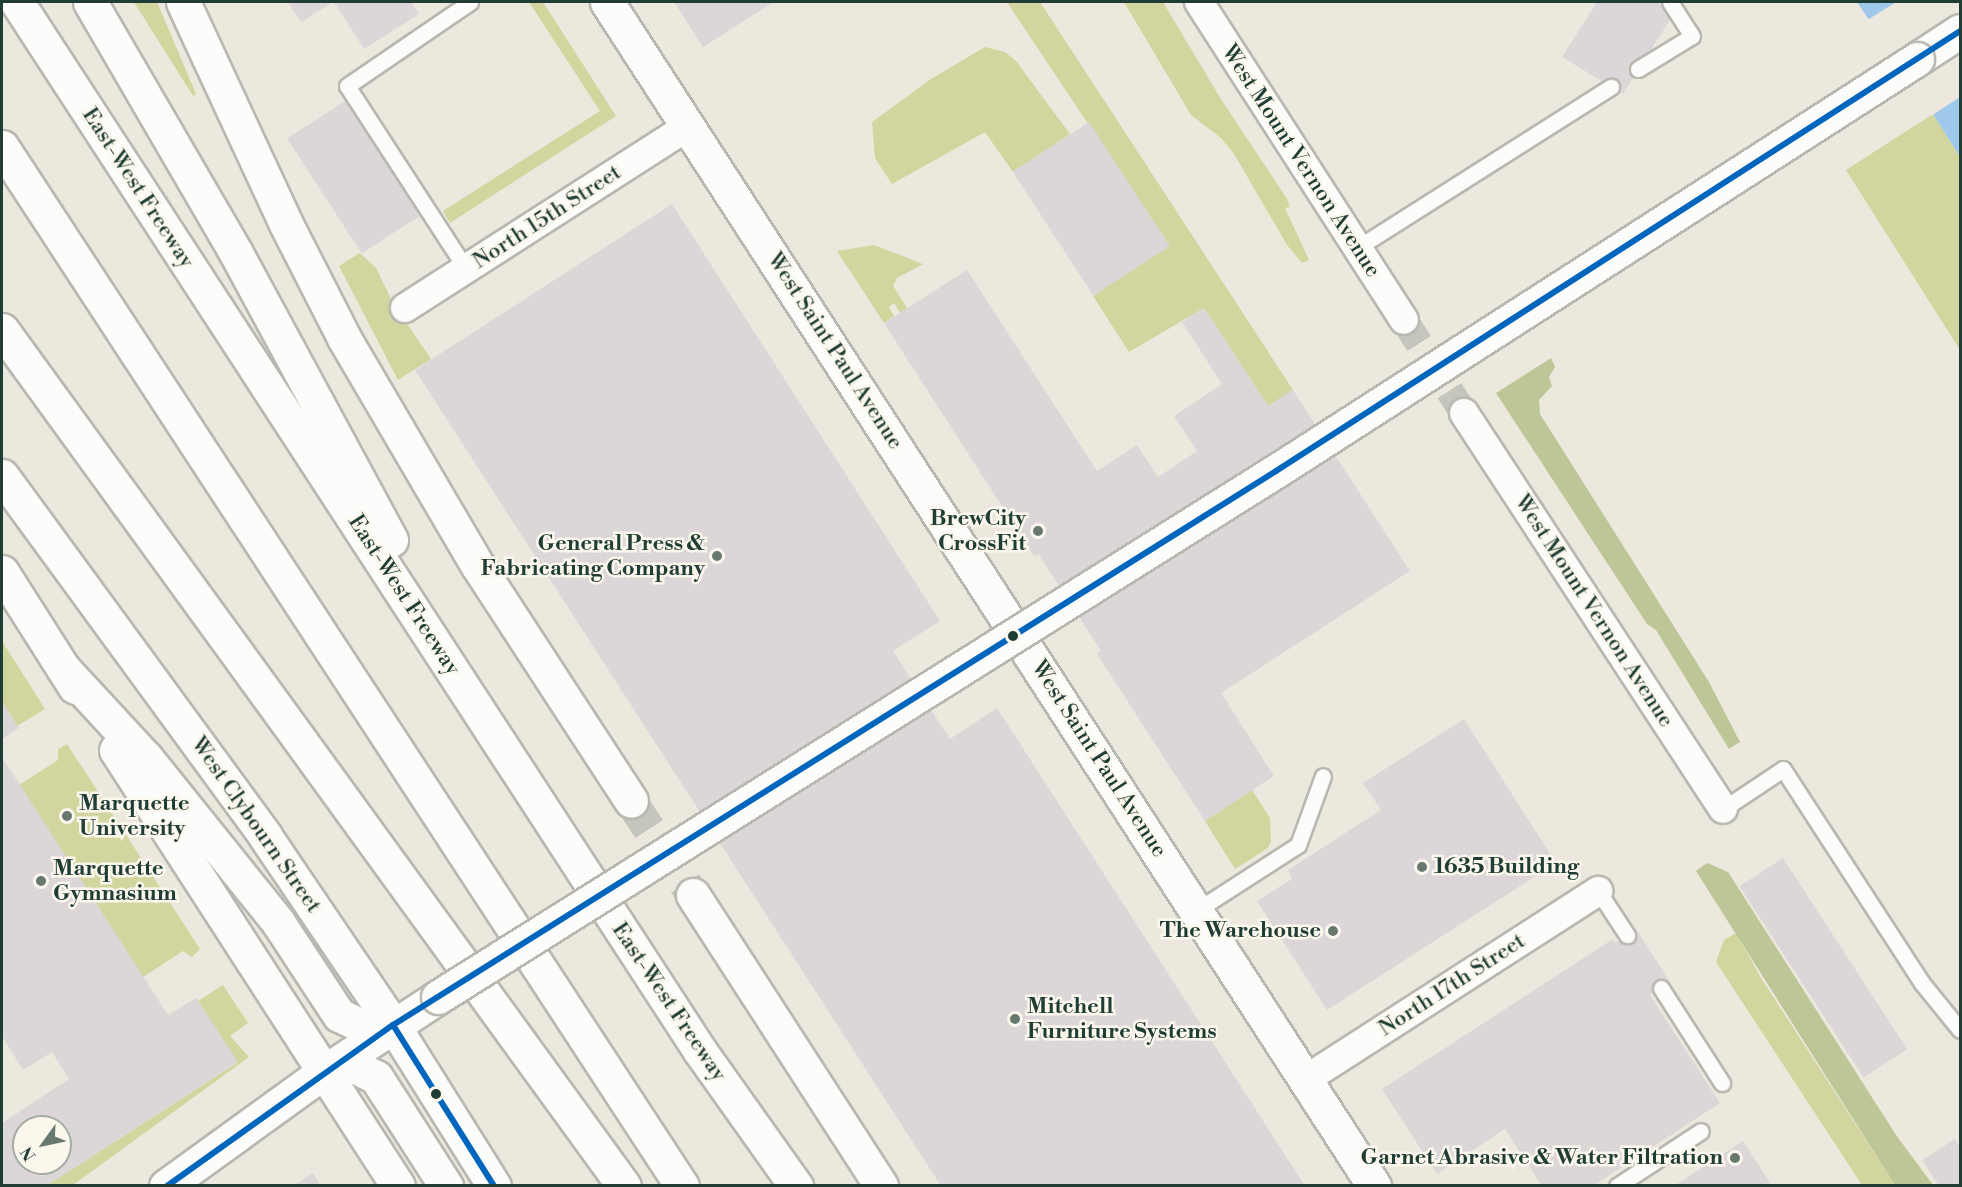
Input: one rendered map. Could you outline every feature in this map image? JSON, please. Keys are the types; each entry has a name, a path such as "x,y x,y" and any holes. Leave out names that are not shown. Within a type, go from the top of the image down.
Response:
{"main road":[{"name":"East-West Freeway","path":"17,2 700,1051 796,1185"},
{"path":"90,2 236,253 505,750"},
{"path":"183,2 281,214 344,338 478,566 631,801"},
{"name":"West Saint Paul Avenue","path":"608,2 1374,1185"},
{"path":"166,1185 393,1025 1266,478 1960,31"},
{"path":"2,147 682,1185"},
{"path":"2,330 624,1185"},
{"name":"West Clybourn Street","path":"2,476 266,836 393,1025 494,1185"},
{"path":"2,572 398,1185"},
{"path":"63,668 146,758 278,922 339,1015 368,1029 393,1025"},
{"path":"693,895 881,1185"},
{"path":"325,1071 354,1066 376,1077 446,1185"}],"street":[{"name":"West Mount Vernon Avenue","path":"1199,2 1404,320"},
{"name":"North 15th Street","path":"405,308 688,126"},
{"name":"West Mount Vernon Avenue","path":"1464,413 1723,810"},
{"name":"North 17th Street","path":"1305,1080 1598,891"}],"lane":[{"path":"465,269 347,86 470,2"},
{"path":"1638,69 1692,36 1670,2"},
{"path":"1357,248 1611,87"},
{"path":"1723,810 1782,769 1922,983 1960,1030"},
{"path":"1197,910 1298,845 1323,776"},
{"path":"1598,891 1627,935"},
{"path":"1661,988 1722,1083"},
{"path":"1617,1185 1701,1131"}],"green space":[{"path":"134,2 157,2 196,94 193,96"},
{"path":"529,2 543,2 616,116 450,223 443,211 600,111"},
{"path":"1007,2 1040,2 1293,390 1268,406 1204,308 1129,352 1093,296 1169,245"},
{"path":"1124,2 1163,2 1219,96 1287,199 1290,207 1285,208 1309,260 1302,263 1287,245 1234,154 1221,138 1191,115"},
{"path":"985,47 1005,52 1016,61 1070,134 1013,172 985,132 892,184 875,158 872,122 931,79"},
{"path":"1933,114 1960,157 1960,350 1846,170"},
{"path":"874,245 923,264 897,278 893,286 907,308 900,313 894,303 889,307 894,316 884,323 837,251"},
{"path":"360,253 376,268 393,303 431,359 398,380 339,266"},
{"path":"1551,358 1555,367 1549,377 1552,386 1539,400 1540,414 1709,682 1740,742 1729,749 1656,630 1647,624 1496,393"},
{"path":"2,641 45,709 17,726 2,702"},
{"path":"67,744 200,949 192,957 183,951 143,977 19,785 58,760 58,749"},
{"path":"1252,790 1270,818 1271,841 1268,848 1235,869 1205,821"},
{"path":"1707,863 1728,872 1896,1135 1933,1185 1895,1185 1696,871"},
{"path":"1736,933 1761,978 1895,1185 1862,1185 1716,962 1724,940"},
{"path":"223,985 248,1023 230,1036 249,1057 73,1185 46,1186 63,1175 72,1175 72,1169 237,1063 198,1001"}],"water":[{"path":"1857,2 1960,2 1960,157 1933,114"}],"pier":[{"path":"1896,2 1960,2 1960,97 1931,116 1866,21"}],"building":[{"path":"288,2 333,2 301,22"},
{"path":"334,2 411,2 419,14 364,49"},
{"path":"674,2 774,2 703,47"},
{"path":"1597,2 1657,2 1675,12 1623,94 1562,57"},
{"path":"345,101 420,216 362,253 287,139"},
{"path":"1089,122 1170,246 1093,296 1013,172"},
{"path":"672,204 940,621 893,651 950,739 997,708 1305,1186 941,1186 415,370"},
{"path":"967,270 1097,471 1137,445 1158,477 1197,451 1174,416 1222,384 1182,322 1204,308 1268,406 1293,390 1410,571 1221,693 1274,776 1205,821 1097,654 1101,651 1039,554 1034,556 884,323"},
{"path":"2,702 19,728 2,739"},
{"name":"1635 Building","path":"1464,719 1556,863 1327,1010 1257,901 1292,879 1288,870 1381,810 1363,783"},
{"name":"Marquette Gymnasium","path":"2,757 168,1015 196,998 238,1062 72,1169 72,1115 14,1115 69,1079 52,1052 23,1070 2,1036"},
{"path":"1783,858 1907,1049 1864,1078 1739,886"},
{"path":"1636,929 1670,982 1650,995 1720,1103 1593,1186 1542,1186 1505,1129 1437,1174 1382,1089 1613,939 1615,943"},
{"name":"Marquette Gymnasium","path":"12,1116 12,1175 63,1175 46,1186 2,1186 2,1123"},
{"path":"1955,1139 1960,1147 1960,1186 1939,1186 1922,1160"},
{"name":"Garnet Abrasive & Water Filtration","path":"1743,1141 1772,1186 1674,1186"},
{"path":"313,1173 321,1186 293,1186"}],"tunnel":[{"path":"1404,320 1464,413"},
{"path":"631,801 693,895"}],"transit line":[{"path":"167,1186 393,1025 1276,471 1960,31"},
{"path":"393,1025 494,1186"}],"place":[{"name":"BrewCity CrossFit","path":"1038,531"},
{"name":"General Press & Fabricating Company","path":"717,556"},
{"name":"Marquette University","path":"67,816"},
{"name":"1635 Building","path":"1422,867"},
{"name":"Marquette Gymnasium","path":"41,881"},
{"name":"The Warehouse","path":"1333,931"},
{"name":"Mitchell Furniture Systems","path":"1015,1019"},
{"name":"Garnet Abrasive & Water Filtration","path":"1735,1158"}]}
